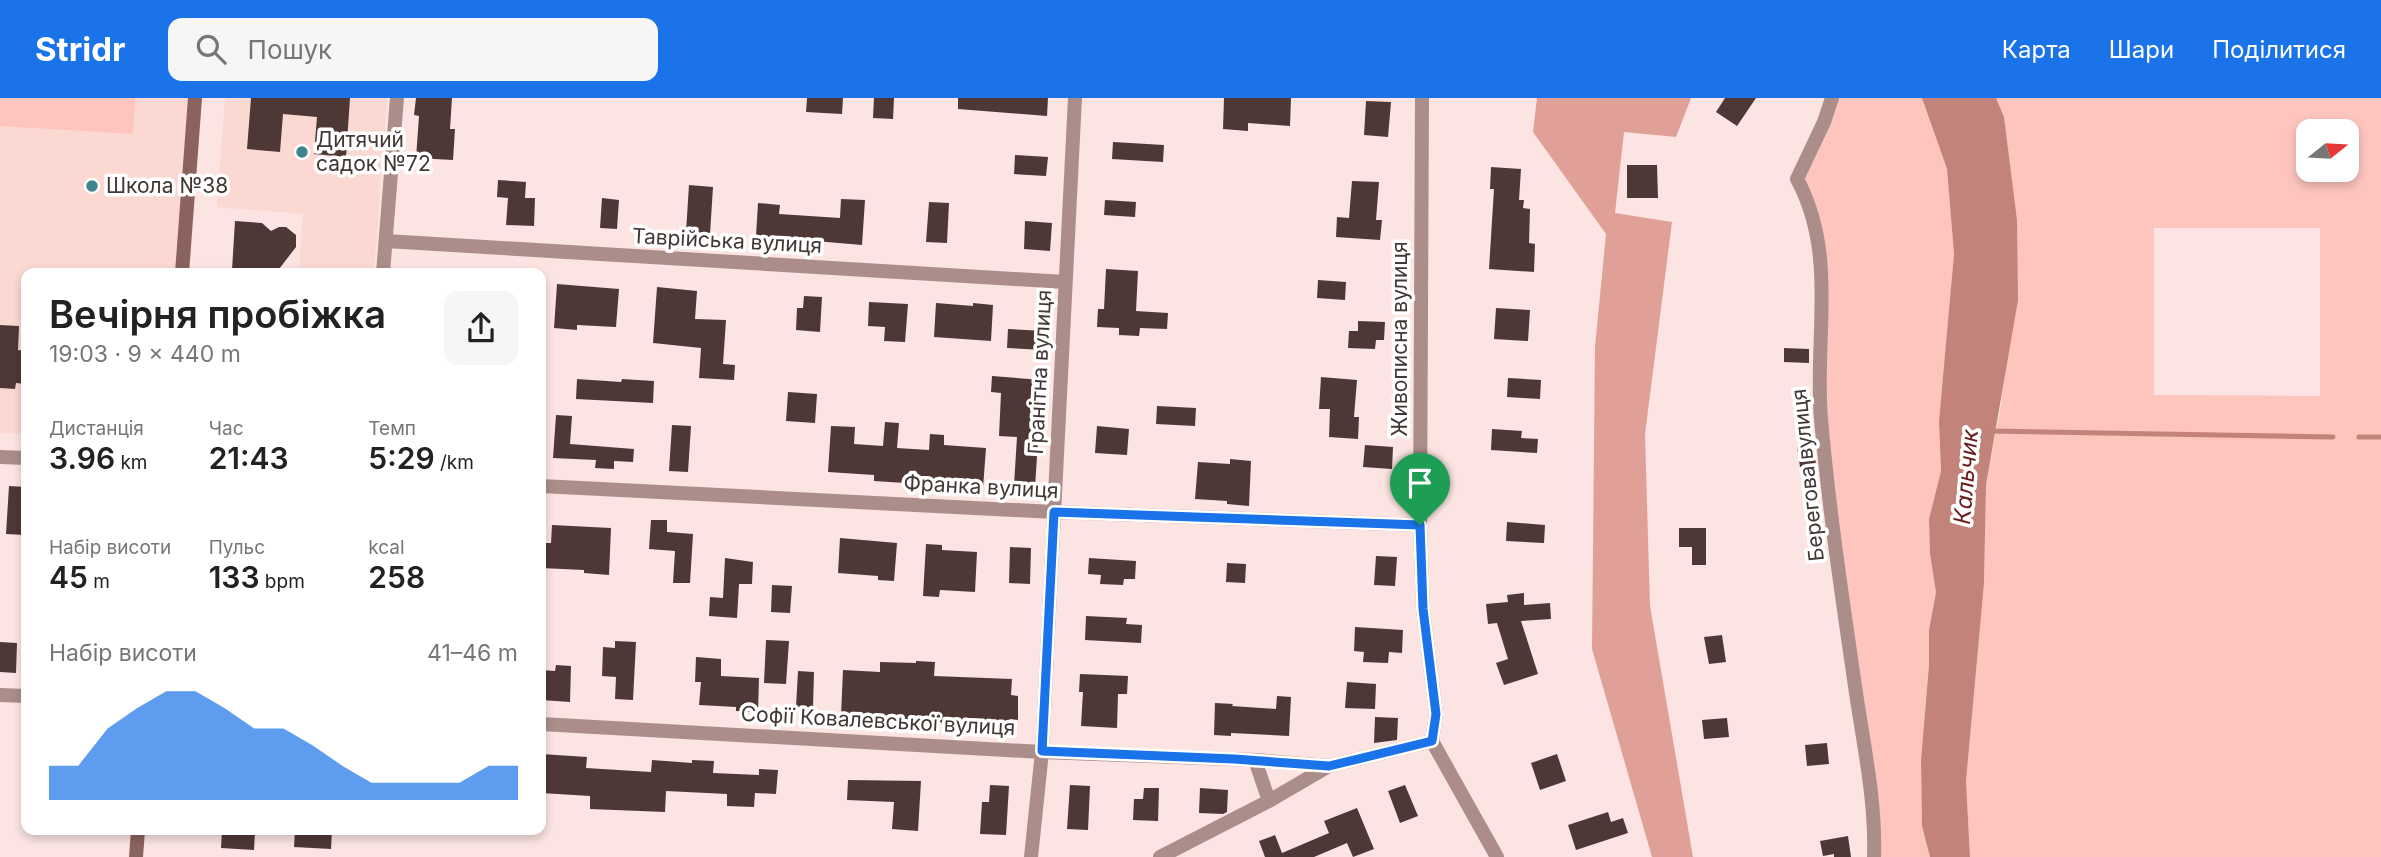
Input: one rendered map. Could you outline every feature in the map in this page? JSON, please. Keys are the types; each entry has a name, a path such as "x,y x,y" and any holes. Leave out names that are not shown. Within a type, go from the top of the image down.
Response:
{"street":[{"path":"182,268 195,98"},
{"path":"383,268 397,98"},
{"name":"Гранітна вулиця","path":"1031,857 1042,751 1074,98"},
{"name":"Живописна вулиця","path":"1422,98 1420,525 1423,609 1436,714 1432,741"},
{"name":"Берегова вулиця","path":"1832,98 1824,122 1797,179 1809,201 1818,233 1822,266 1819,371 1821,419 1849,648 1871,795 1874,857"},
{"name":"Таврійська вулиця","path":"386,242 1065,282"},
{"path":"0,457 21,458"},
{"name":"Франка вулиця","path":"546,486 1054,512 1420,525"},
{"path":"0,695 21,696"},
{"name":"Софії Ковалевської вулиця","path":"546,724 1329,766 1432,741"},
{"path":"1432,741 1497,857"},
{"path":"1255,761 1269,801"},
{"path":"1160,857 1269,801 1329,766"},
{"path":"136,857 138,835"}],"shaded area":[{"name":"Школа №38","path":"0,98 190,98 177,268 21,268 21,434 0,433"},
{"path":"0,98 135,98 133,134 0,126"},
{"name":"Дитячий садок №72","path":"225,98 387,98 374,268 299,268 303,214 217,207"},
{"path":"1537,98 1691,98 1676,137 1624,132 1615,213 1672,222 1645,434 1650,606 1693,857 1652,857 1592,649 1595,347 1606,234 1533,132"},
{"path":"1832,98 1922,98 1947,169 1954,254 1939,421 1941,471 1929,519 1930,554 1936,592 1929,630 1929,665 1921,760 1922,826 1930,857 1874,857 1821,419 1822,266 1797,179"},
{"path":"1996,98 2381,98 2381,857 1970,857 1966,781 1984,583 1986,485 2001,406 2017,220 2004,117","holes":["2154,228 2320,228 2320,396 2154,395"]}],"water":[{"name":"Кальчик","path":"1922,98 1996,98 2004,117 2017,220 2018,300 1986,485 1984,583 1966,781 1970,857 1930,857 1922,826 1921,760 1929,665 1929,630 1936,592 1930,554 1929,519 1941,471 1939,421 1954,254 1947,169"}],"building":[{"path":"251,98 350,98 346,157 314,154 317,117 283,114 280,152 247,149"},
{"path":"416,98 452,98 450,129 455,129 453,160 416,158 419,116 414,115"},
{"path":"807,98 843,98 842,114 806,112"},
{"path":"874,98 894,98 893,119 873,118"},
{"path":"958,98 1048,98 1047,116 958,109"},
{"path":"1224,98 1291,98 1290,126 1248,123 1248,131 1223,129"},
{"path":"1725,98 1756,98 1737,126 1716,112"},
{"path":"1366,101 1391,102 1388,137 1364,135"},
{"path":"1113,142 1164,145 1163,162 1112,159"},
{"path":"1015,155 1048,157 1046,176 1014,174"},
{"path":"1627,165 1657,165 1658,198 1627,198"},
{"path":"1491,167 1521,169 1519,200 1524,200 1523,208 1530,209 1529,243 1535,244 1534,272 1489,269 1494,189 1490,189"},
{"path":"498,180 526,182 525,198 535,198 534,226 506,225 508,198 497,197"},
{"path":"1352,181 1379,182 1376,220 1382,220 1380,240 1336,237 1337,217 1349,218"},
{"path":"689,185 713,187 710,234 686,232"},
{"path":"602,198 619,200 617,229 600,228"},
{"path":"841,199 865,200 862,245 756,236 758,203 780,205 779,214 840,218"},
{"path":"1105,200 1136,202 1135,217 1104,215"},
{"path":"929,202 949,203 947,243 926,242"},
{"path":"235,221 262,223 271,231 286,227 296,235 296,247 280,268 232,268"},
{"path":"1025,221 1052,223 1050,251 1024,249"},
{"path":"1106,269 1138,271 1136,311 1168,313 1167,329 1140,328 1139,336 1119,335 1119,328 1097,327 1098,309 1104,309"},
{"path":"1318,280 1346,282 1345,300 1317,298"},
{"path":"557,284 619,289 616,327 577,325 577,330 554,328"},
{"path":"657,287 697,291 695,319 726,320 723,364 735,365 734,380 699,378 701,348 653,343"},
{"path":"804,296 822,297 820,332 796,330 797,308 803,308"},
{"path":"869,302 908,304 905,342 884,341 885,327 868,326"},
{"path":"936,303 993,305 991,341 934,337"},
{"path":"1496,308 1530,310 1528,341 1494,339"},
{"path":"1358,321 1385,322 1384,340 1376,340 1375,349 1348,348 1349,331 1358,331"},
{"path":"0,325 19,326 21,384 16,383 15,389 0,388"},
{"path":"1008,329 1044,331 1043,350 1007,348"},
{"path":"1784,348 1809,349 1809,363 1784,362"},
{"path":"992,376 1042,380 1035,487 1014,485 1017,437 999,436 1001,393 991,392"},
{"path":"1321,377 1357,380 1354,417 1359,417 1358,439 1329,437 1330,409 1319,409"},
{"path":"1508,378 1541,380 1540,399 1507,397"},
{"path":"577,379 654,381 653,403 576,399"},
{"path":"788,392 817,394 815,423 786,421"},
{"path":"1157,406 1196,408 1195,426 1156,424"},
{"path":"556,415 572,416 570,444 634,449 633,462 614,461 614,469 595,468 596,460 553,458"},
{"path":"885,422 899,423 897,448 929,450 930,434 944,435 944,445 986,448 983,488 874,481 874,475 828,472 831,426 855,427 854,444 883,446"},
{"path":"672,425 691,426 688,472 669,471"},
{"path":"1097,426 1129,429 1127,455 1095,453"},
{"path":"1492,429 1522,431 1521,438 1538,439 1537,453 1491,450"},
{"path":"1814,444 1816,466 1800,467 1797,446"},
{"path":"1365,445 1393,447 1392,469 1363,467"},
{"path":"1230,459 1251,461 1249,506 1227,504 1227,501 1195,499 1198,462 1230,464"},
{"path":"9,486 21,487 21,535 6,534"},
{"path":"651,520 667,520 667,532 693,534 690,583 673,583 675,551 649,549"},
{"path":"1507,522 1545,525 1544,543 1506,541"},
{"path":"552,525 611,528 609,575 584,573 584,570 546,568 546,543 551,543"},
{"path":"1679,528 1706,528 1706,565 1692,565 1692,547 1679,547"},
{"path":"840,538 897,543 894,581 878,580 878,576 838,573"},
{"path":"926,544 942,545 942,550 977,552 975,592 940,590 939,597 923,596"},
{"path":"1010,547 1031,548 1030,584 1009,583"},
{"path":"1376,556 1397,557 1395,586 1374,585"},
{"path":"725,558 753,562 752,584 739,584 737,618 709,616 710,597 723,598"},
{"path":"1089,558 1136,561 1135,579 1124,579 1123,585 1100,584 1101,575 1088,574"},
{"path":"1227,563 1246,564 1245,583 1226,582"},
{"path":"772,585 792,586 790,613 771,612"},
{"path":"1524,593 1524,605 1550,603 1551,619 1521,621 1538,674 1504,685 1496,663 1508,659 1497,623 1488,624 1486,604 1508,602 1507,595"},
{"path":"1086,616 1127,618 1126,624 1142,625 1141,643 1085,640"},
{"path":"1355,627 1403,630 1402,653 1389,652 1388,663 1363,662 1364,652 1354,651"},
{"path":"1722,635 1726,662 1709,664 1704,637"},
{"path":"766,640 789,641 786,684 764,683"},
{"path":"615,641 636,642 633,700 615,699 616,677 602,676 603,647 615,648"},
{"path":"0,642 17,643 16,673 0,672"},
{"path":"696,657 721,659 721,676 759,678 758,712 736,711 736,707 699,705 701,682 695,682"},
{"path":"880,662 935,662 934,676 1012,679 1011,695 1018,696 1018,720 1010,719 1009,726 841,715 843,670 880,672"},
{"path":"556,665 571,666 570,702 546,700 546,670 555,671"},
{"path":"798,671 814,672 813,708 796,707"},
{"path":"1080,674 1128,676 1127,694 1118,694 1117,728 1081,726 1083,692 1079,692"},
{"path":"1347,682 1376,684 1375,709 1345,708"},
{"path":"1277,696 1291,697 1289,736 1231,733 1231,736 1214,735 1215,703 1276,709"},
{"path":"1375,717 1398,718 1397,740 1374,743"},
{"path":"1727,718 1729,737 1704,739 1702,720"},
{"path":"1827,743 1829,764 1807,766 1805,745"},
{"path":"546,754 587,757 586,768 651,772 652,760 692,763 692,760 714,761 713,773 759,775 759,769 778,770 776,794 755,793 754,807 727,806 727,794 666,791 665,812 590,809 590,796 546,793"},
{"path":"1557,754 1566,781 1540,790 1531,763"},
{"path":"848,780 921,781 918,831 892,829 894,802 847,800"},
{"path":"990,785 1009,786 1006,835 980,834 982,802 989,802"},
{"path":"1070,785 1090,786 1088,830 1067,829"},
{"path":"1405,785 1418,816 1400,823 1388,791"},
{"path":"1144,788 1159,788 1158,821 1133,820 1134,799 1143,799"},
{"path":"1200,788 1228,790 1227,812 1199,813"},
{"path":"1357,808 1374,849 1353,857 1347,843 1314,857 1265,857 1259,841 1275,835 1282,853 1329,833 1324,821"},
{"path":"1608,812 1611,822 1623,818 1628,833 1576,850 1568,825"},
{"path":"222,835 255,835 254,850 221,848"},
{"path":"295,835 332,835 331,849 294,847"},
{"path":"1848,836 1851,857 1834,857 1834,854 1823,856 1820,841"}],"waterway":[{"name":"Кальчик","path":"1990,431 2333,437"},
{"path":"2359,437 2381,437"}],"place":[{"name":"Дитячий садок №72","path":"302,152"},
{"name":"Школа №38","path":"92,186"}],"route":[{"path":"1054,512 1420,525 1423,609 1436,714 1432,741 1329,766 1042,751 1054,512"}]}
